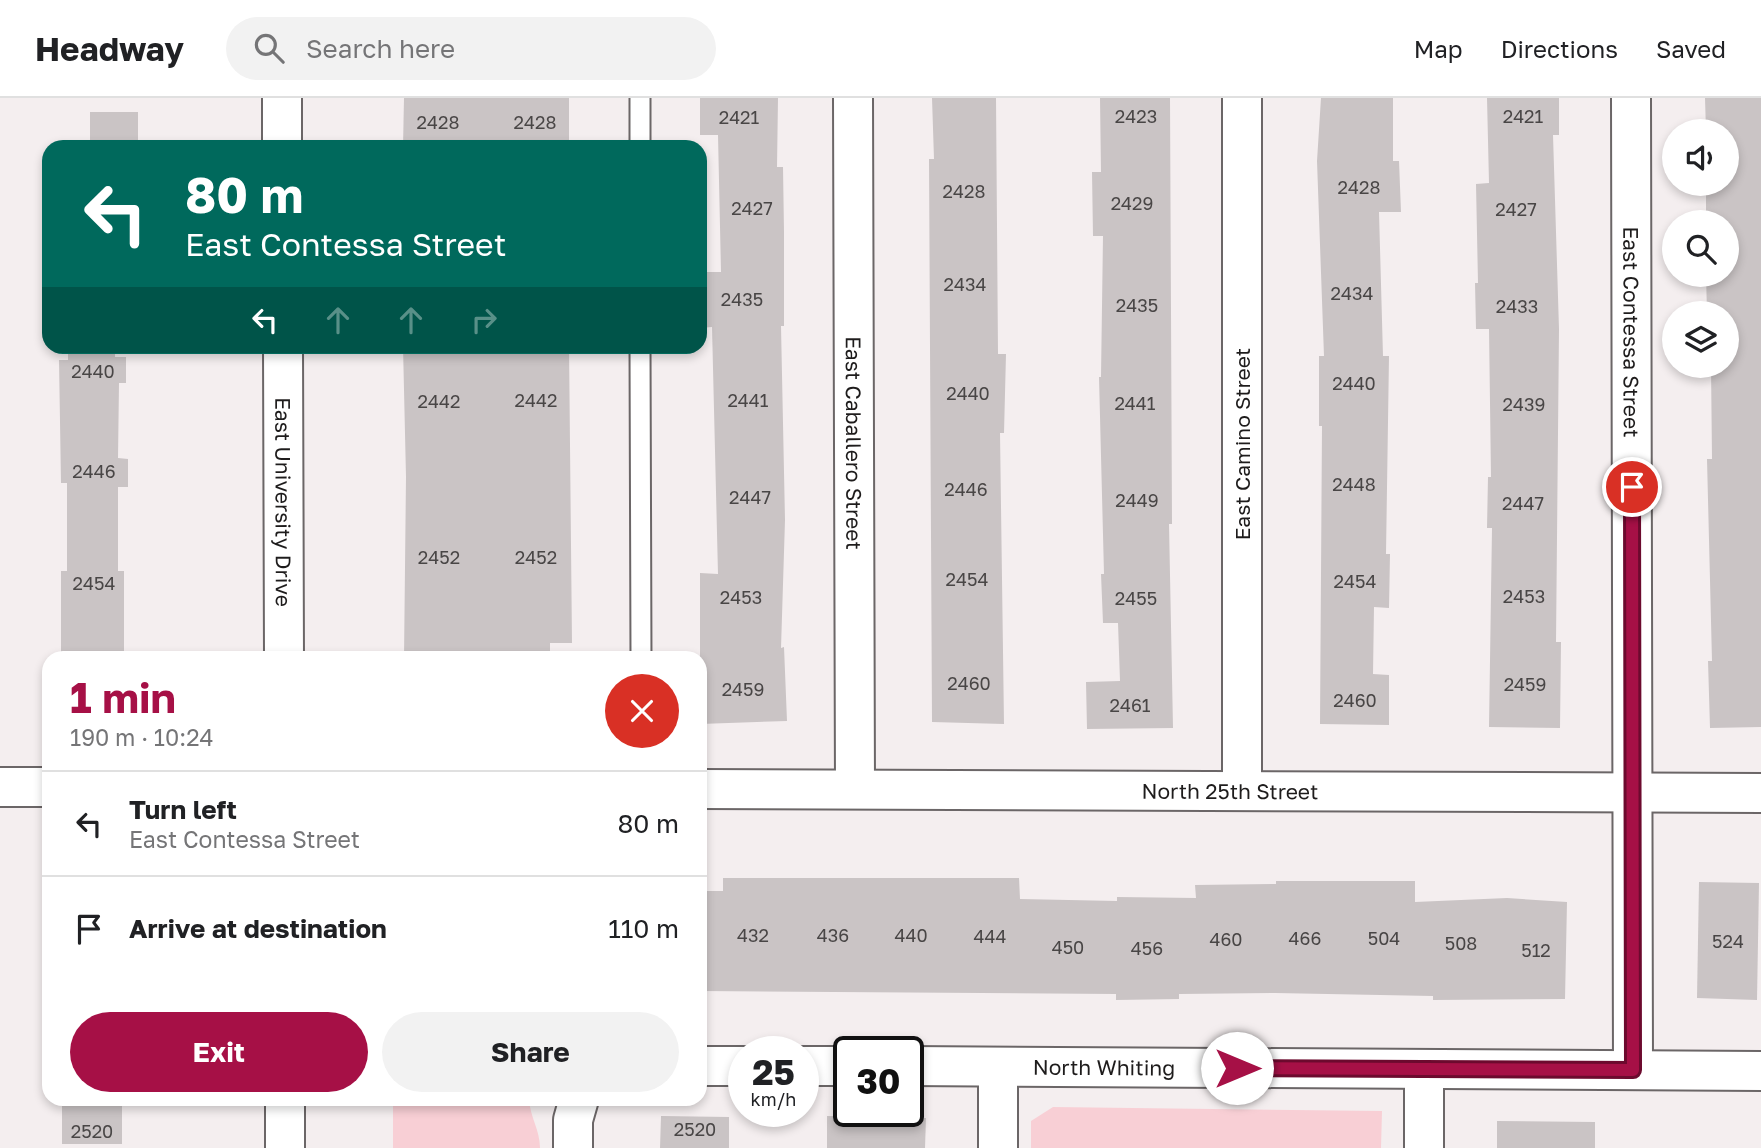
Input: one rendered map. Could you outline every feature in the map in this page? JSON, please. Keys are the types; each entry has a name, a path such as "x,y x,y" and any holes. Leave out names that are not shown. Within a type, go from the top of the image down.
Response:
{"street":[{"path":"282,98 282,140"},
{"name":"East Caballero Street","path":"853,98 855,789"},
{"name":"East Camino Street","path":"1242,98 1242,791"},
{"name":"East Contessa Street","path":"1631,98 1633,1070"},
{"name":"East University Drive","path":"283,354 284,651"},
{"path":"0,787 42,787"},
{"name":"North 25th Street","path":"707,789 1761,793"},
{"path":"707,1066 728,1066"},
{"name":"North Whiting","path":"924,1066 1761,1071"},
{"path":"998,1067 998,1148"},
{"path":"1423,1069 1424,1148"},
{"path":"285,1106 285,1148"},
{"path":"573,1148 573,1120 577,1106"}],"lane":[{"path":"640,98 640,140"},
{"path":"640,354 641,651"}],"shaded area":[{"path":"393,1106 530,1106 540,1148 393,1148"},
{"path":"1053,1107 1382,1111 1381,1148 1031,1148 1031,1121"}],"building":[{"path":"404,98 569,98 569,140 403,140"},
{"path":"700,98 778,98 777,167 783,167 784,232 784,326 781,326 785,520 781,648 784,647 787,721 707,724 707,651 700,651 700,573 718,574 712,327 707,327 707,272 721,272 718,135 700,135"},
{"path":"932,98 996,98 998,354 1006,354 1004,433 1000,433 1004,724 932,722 929,159 934,159"},
{"path":"1100,98 1170,98 1172,524 1169,524 1173,728 1087,729 1086,682 1120,681 1118,623 1103,623 1101,574 1104,574 1099,377 1103,236 1093,236 1092,172 1101,172"},
{"path":"1321,98 1393,98 1393,161 1399,161 1401,212 1379,212 1383,356 1389,356 1386,554 1390,554 1389,608 1374,607 1373,674 1389,675 1389,725 1320,724 1322,426 1319,426 1319,356 1324,356 1317,161"},
{"path":"1487,98 1559,98 1559,135 1553,135 1559,329 1556,642 1561,642 1560,728 1489,727 1492,528 1487,528 1488,477 1491,477 1489,329 1476,329 1475,283 1478,283 1476,184 1489,183"},
{"path":"1705,98 1761,98 1761,727 1710,728 1708,661 1712,661 1707,459 1712,459 1711,378 1739,378 1739,301 1707,301 1706,287 1739,287 1739,210 1706,210 1706,196 1739,196 1739,119 1706,119"},
{"path":"90,112 138,112 138,140 90,140"},
{"path":"68,354 115,354 115,357 126,357 126,383 119,383 118,458 128,459 128,487 118,487 118,571 124,571 124,651 61,651 61,571 67,571 67,483 61,483 59,360 68,360"},
{"path":"403,354 569,354 572,643 550,643 550,651 404,651 406,477"},
{"path":"723,878 1019,878 1020,899 1117,901 1117,897 1196,898 1195,885 1276,884 1276,881 1415,881 1415,902 1507,898 1567,902 1565,999 1433,1000 1433,996 1275,993 1179,994 1179,999 1116,1000 1116,994 707,991 707,891 723,891"},
{"path":"1699,882 1759,883 1757,1000 1697,998"},
{"path":"62,1106 122,1106 122,1144 62,1144"},
{"path":"661,1116 728,1117 729,1148 660,1148"},
{"path":"827,1116 833,1116 833,1127 924,1127 926,1118 925,1148 827,1148"},
{"path":"1497,1121 1595,1122 1595,1148 1497,1148"}],"route":[{"path":"1237,1068 1633,1070 1632,487"}]}
